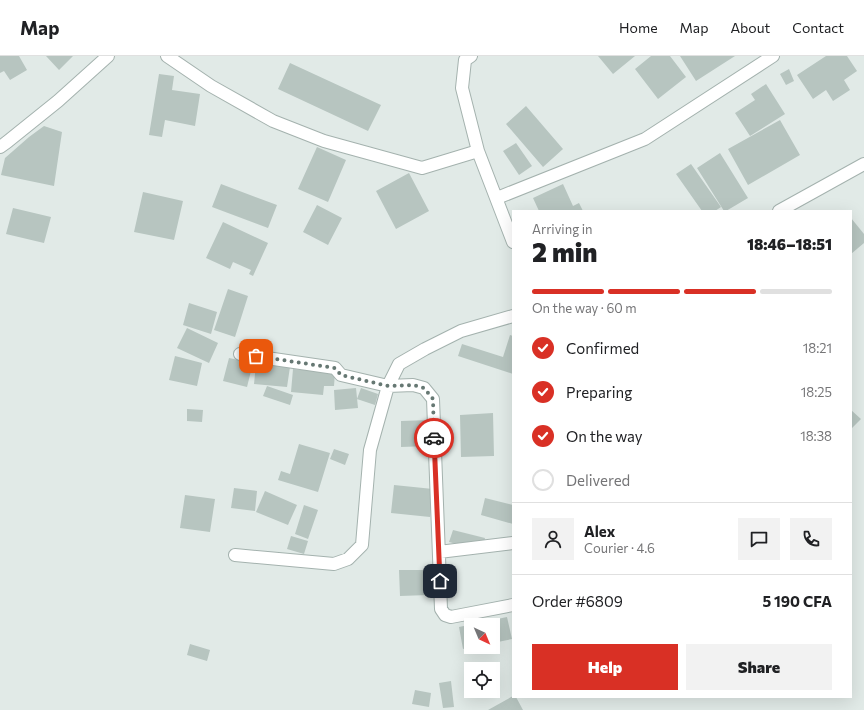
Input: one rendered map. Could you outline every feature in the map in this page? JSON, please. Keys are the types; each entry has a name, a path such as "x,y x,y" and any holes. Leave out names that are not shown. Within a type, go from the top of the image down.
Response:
{"street":[{"path":"0,147 58,101 108,56"},
{"path":"167,56 211,86 272,121 324,140 422,168 478,151"},
{"path":"497,198 645,139 759,60 773,56"},
{"path":"466,57 462,88 478,151 512,239"},
{"path":"781,210 864,164"},
{"path":"235,555 334,564 348,559 362,545 370,450 388,386 399,364 425,348 461,331 512,316"},
{"path":"240,354 335,368 341,375 388,386 413,385 424,388 433,399 441,609 445,615 451,617 512,605"},
{"path":"439,552 512,543"}],"building":[{"path":"0,56 19,56 27,70 10,80 4,71 0,73"},
{"path":"46,56 73,56 59,70"},
{"path":"598,56 635,56 613,74"},
{"path":"651,56 670,56 686,77 658,99 635,69"},
{"path":"680,56 735,56 696,81"},
{"path":"826,56 847,56 857,71 844,80 850,90 833,101 826,90 813,99 797,75"},
{"path":"290,63 381,105 368,131 278,89"},
{"path":"789,69 794,81 786,85 780,74"},
{"path":"159,74 174,76 172,90 200,94 195,126 165,120 162,137 149,135"},
{"path":"766,84 785,114 750,136 735,113 755,100 751,94"},
{"path":"526,106 563,149 543,167 506,124"},
{"path":"780,120 800,155 748,185 728,149"},
{"path":"44,126 62,132 54,186 1,175 5,158"},
{"path":"516,143 532,166 519,175 503,151"},
{"path":"317,147 346,160 328,202 298,189"},
{"path":"720,153 748,198 728,210 723,210 697,168"},
{"path":"691,164 721,207 716,210 701,210 676,174"},
{"path":"409,173 429,211 396,229 376,191"},
{"path":"221,184 277,205 268,228 212,207"},
{"path":"563,184 573,206 579,203 582,210 539,210 533,198"},
{"path":"143,192 183,201 174,240 134,232"},
{"path":"317,205 342,218 328,245 303,232"},
{"path":"13,208 51,217 44,243 6,234"},
{"path":"852,219 864,234 864,243 852,253"},
{"path":"223,222 268,243 253,276 249,274 251,270 233,262 230,269 206,258"},
{"path":"228,289 248,296 235,337 214,330"},
{"path":"189,303 217,312 211,334 183,325"},
{"path":"187,328 218,343 209,363 177,348"},
{"path":"510,335 512,336 512,374 458,356 462,344 503,357"},
{"path":"175,356 202,363 197,386 169,380"},
{"path":"229,358 253,363 247,387 223,381"},
{"path":"256,364 290,367 287,387 254,384"},
{"path":"293,369 335,373 334,386 324,386 323,395 291,392"},
{"path":"267,386 293,395 290,405 263,396"},
{"path":"356,388 358,408 335,410 334,390"},
{"path":"361,388 378,394 375,405 357,399"},
{"path":"187,409 203,410 202,422 187,421"},
{"path":"852,411 861,419 852,428"},
{"path":"493,413 494,456 461,457 460,415"},
{"path":"429,420 429,446 401,447 401,421"},
{"path":"299,444 330,453 318,492 278,480 281,471 290,474"},
{"path":"334,449 349,454 345,465 330,459"},
{"path":"394,485 433,489 430,517 391,513"},
{"path":"234,488 257,491 255,511 231,508"},
{"path":"265,491 297,505 288,525 256,512"},
{"path":"185,495 215,499 210,532 180,528"},
{"path":"485,498 512,505 512,524 481,515"},
{"path":"304,505 318,510 308,539 295,534"},
{"path":"453,530 485,538 482,551 449,542"},
{"path":"291,536 308,541 304,554 287,549"},
{"path":"399,570 428,570 428,595 400,596"},
{"path":"507,617 512,639 500,642 500,618"},
{"path":"464,626 463,649 459,627"},
{"path":"190,644 210,650 207,661 187,655"},
{"path":"451,681 454,707 443,708 439,683"},
{"path":"415,690 431,693 429,707 412,704"},
{"path":"512,697 512,698 517,698 523,710 488,710"}],"way so far":[{"path":"256,356 335,368 341,375 388,386 413,385 424,388 433,399 434,438"}],"route":[{"path":"434,438 440,581"}]}
